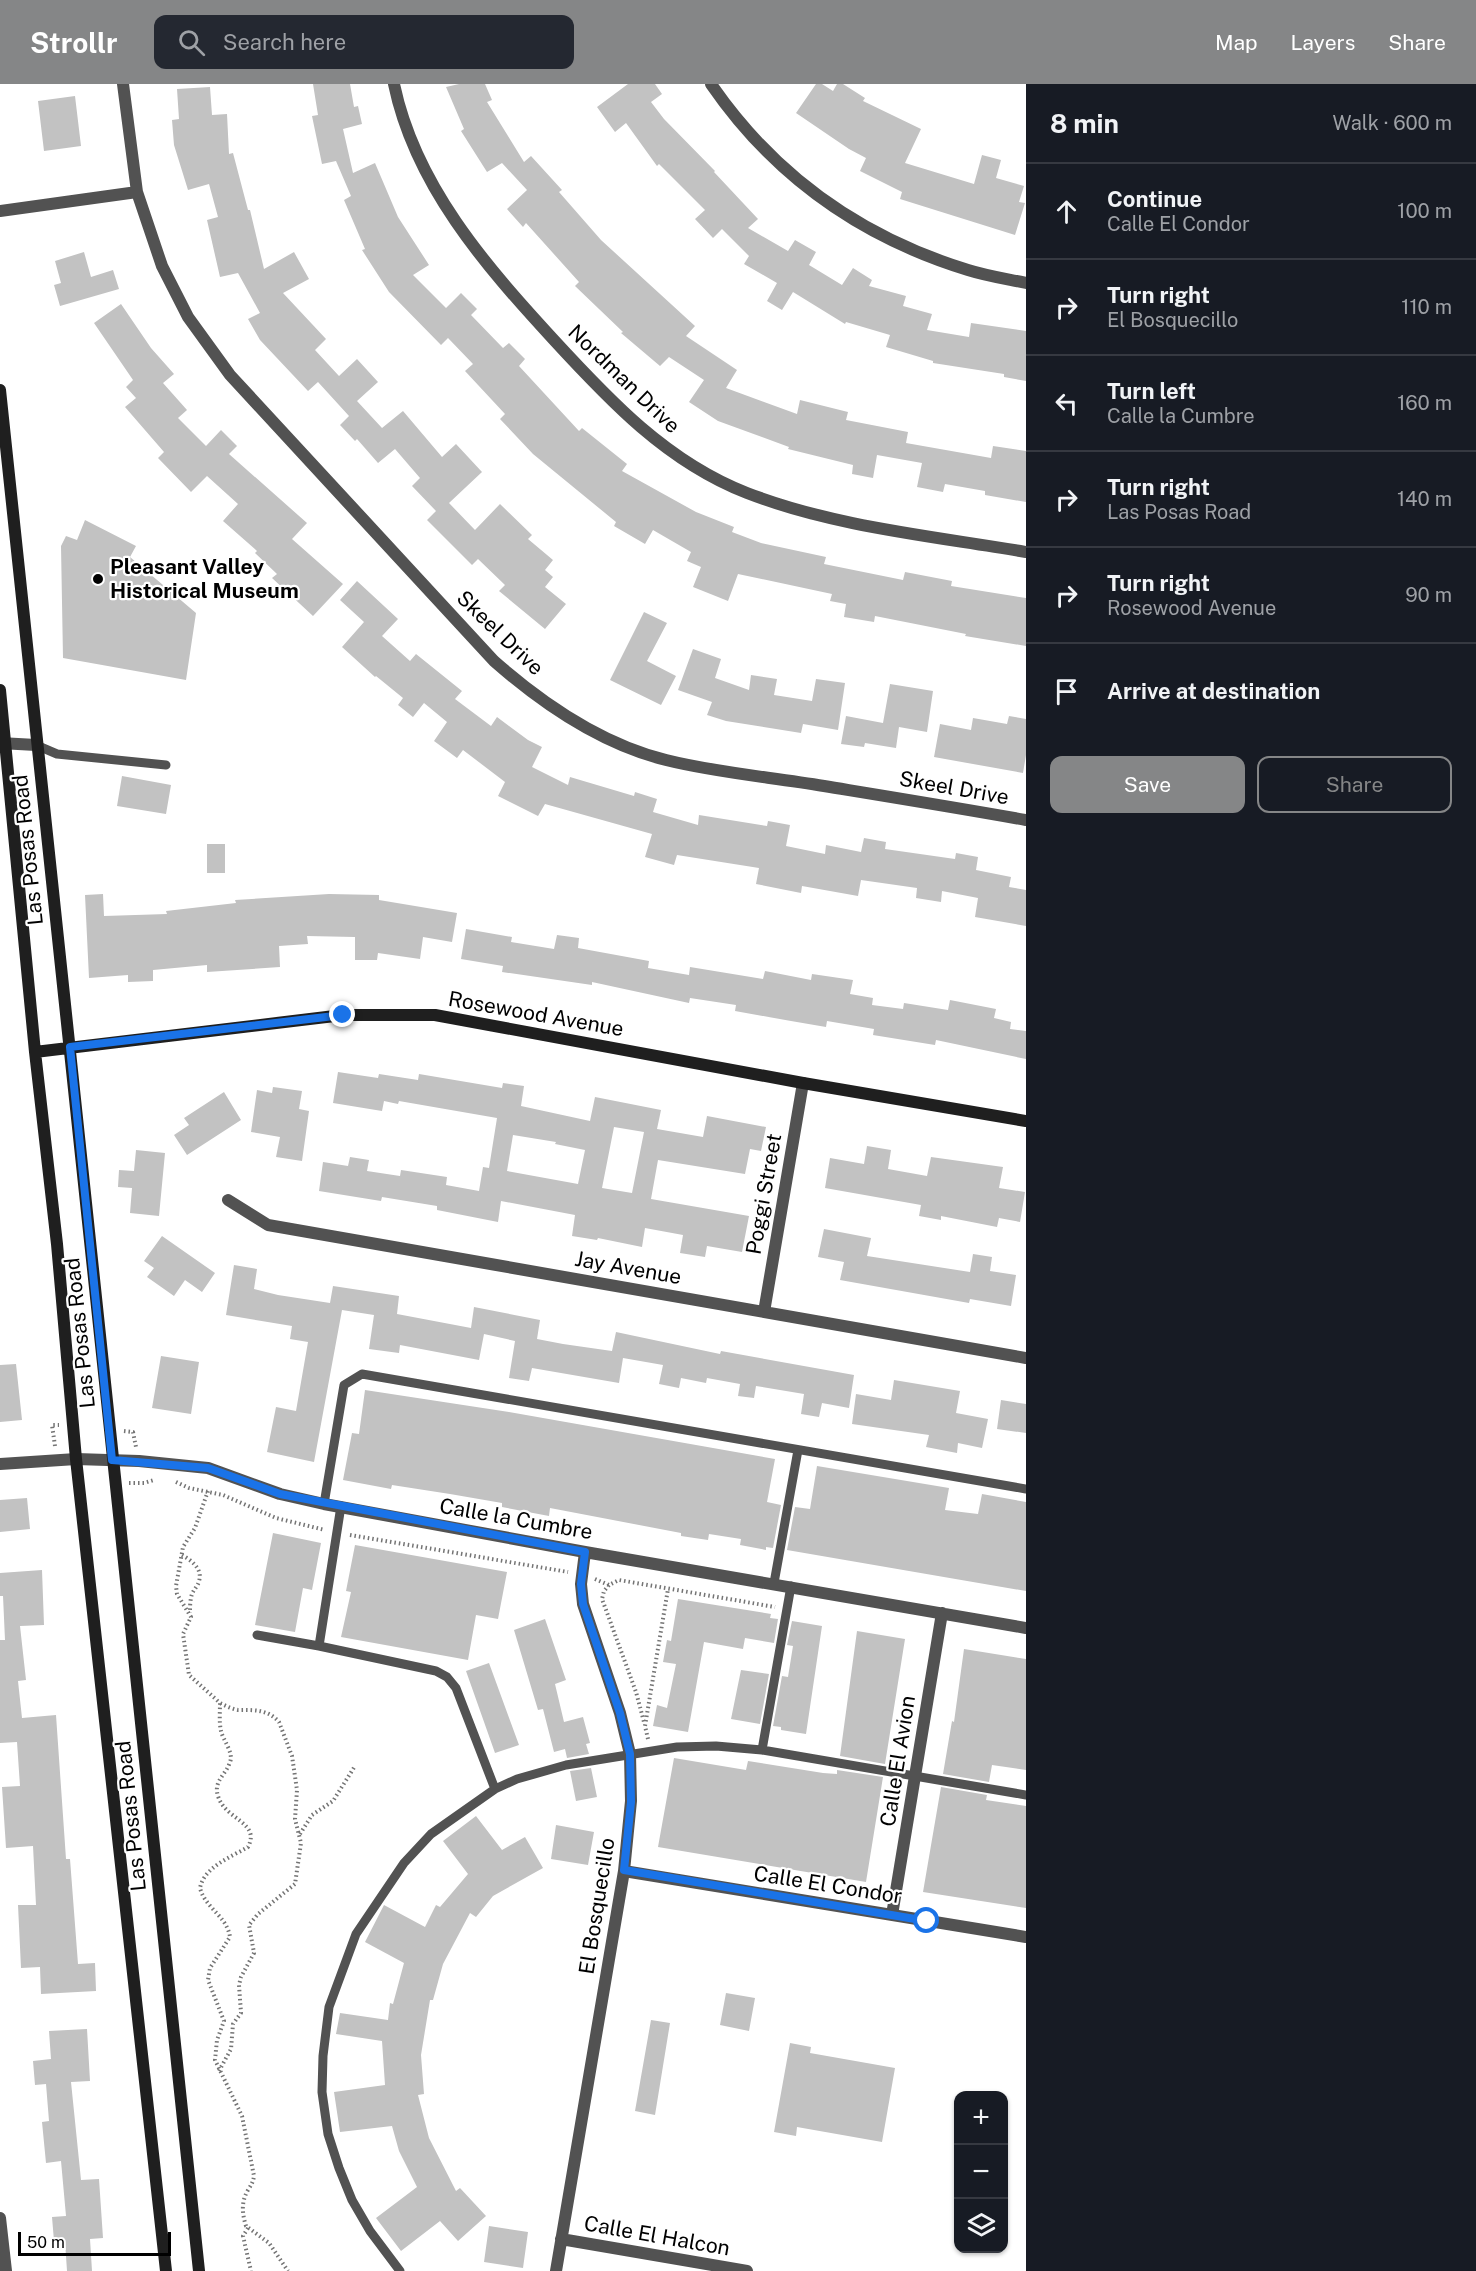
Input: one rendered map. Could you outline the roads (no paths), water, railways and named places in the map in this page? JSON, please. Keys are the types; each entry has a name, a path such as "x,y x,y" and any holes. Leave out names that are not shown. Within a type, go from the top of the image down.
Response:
{"main road":[{"name":"Las Posas Road","path":"0,390 199,2271"},
{"name":"Las Posas Road","path":"0,690 3,743 57,1244 76,1459 166,2271"},
{"name":"Rosewood Avenue","path":"35,1052 343,1015 435,1015 803,1083 1026,1120"}],"street":[{"name":"Skeel Drive","path":"123,84 137,192 162,266 188,317 230,375 494,661 551,708 606,737 664,760 1026,820"},
{"name":"Nordman Drive","path":"394,84 419,157 440,197 469,242 582,370 646,433 708,474 747,493 851,523 1026,552"},
{"path":"711,84 757,144 798,181 876,234 969,271 1026,283"},
{"path":"0,211 137,192"},
{"path":"3,743 36,745"},
{"name":"Poggi Street","path":"764,1312 803,1083"},
{"name":"Jay Avenue","path":"228,1200 268,1224 1026,1358"},
{"name":"Calle la Cumbre","path":"0,1464 76,1459 208,1468 280,1494 324,1504 1026,1629"},
{"name":"El Bosquecillo","path":"556,2271 624,1870 631,1802 630,1754 620,1713 583,1604 581,1584 585,1552"},
{"name":"Calle El Avion","path":"891,1915 942,1613"},
{"name":"Calle El Condor","path":"624,1870 1026,1937"},
{"path":"0,2218 6,2271"},
{"name":"Calle El Halcon","path":"561,2239 747,2271"}],"lane":[{"path":"36,745 57,754 166,765"},
{"path":"324,1504 345,1385 362,1374 1026,1489"},
{"path":"774,1583 798,1450"},
{"path":"319,1646 340,1506"},
{"path":"762,1750 791,1586"},
{"path":"257,1635 436,1671 447,1677 456,1688 495,1789"},
{"path":"400,2271 370,2231 352,2200 328,2134 322,2080 323,2056 329,2007 356,1934 404,1863 431,1834 495,1789 517,1779 566,1765 630,1754 716,1746 762,1750 915,1778 1026,1795"}],"place":[{"name":"Pleasant Valley Historical Museum","path":"98,579"}]}
